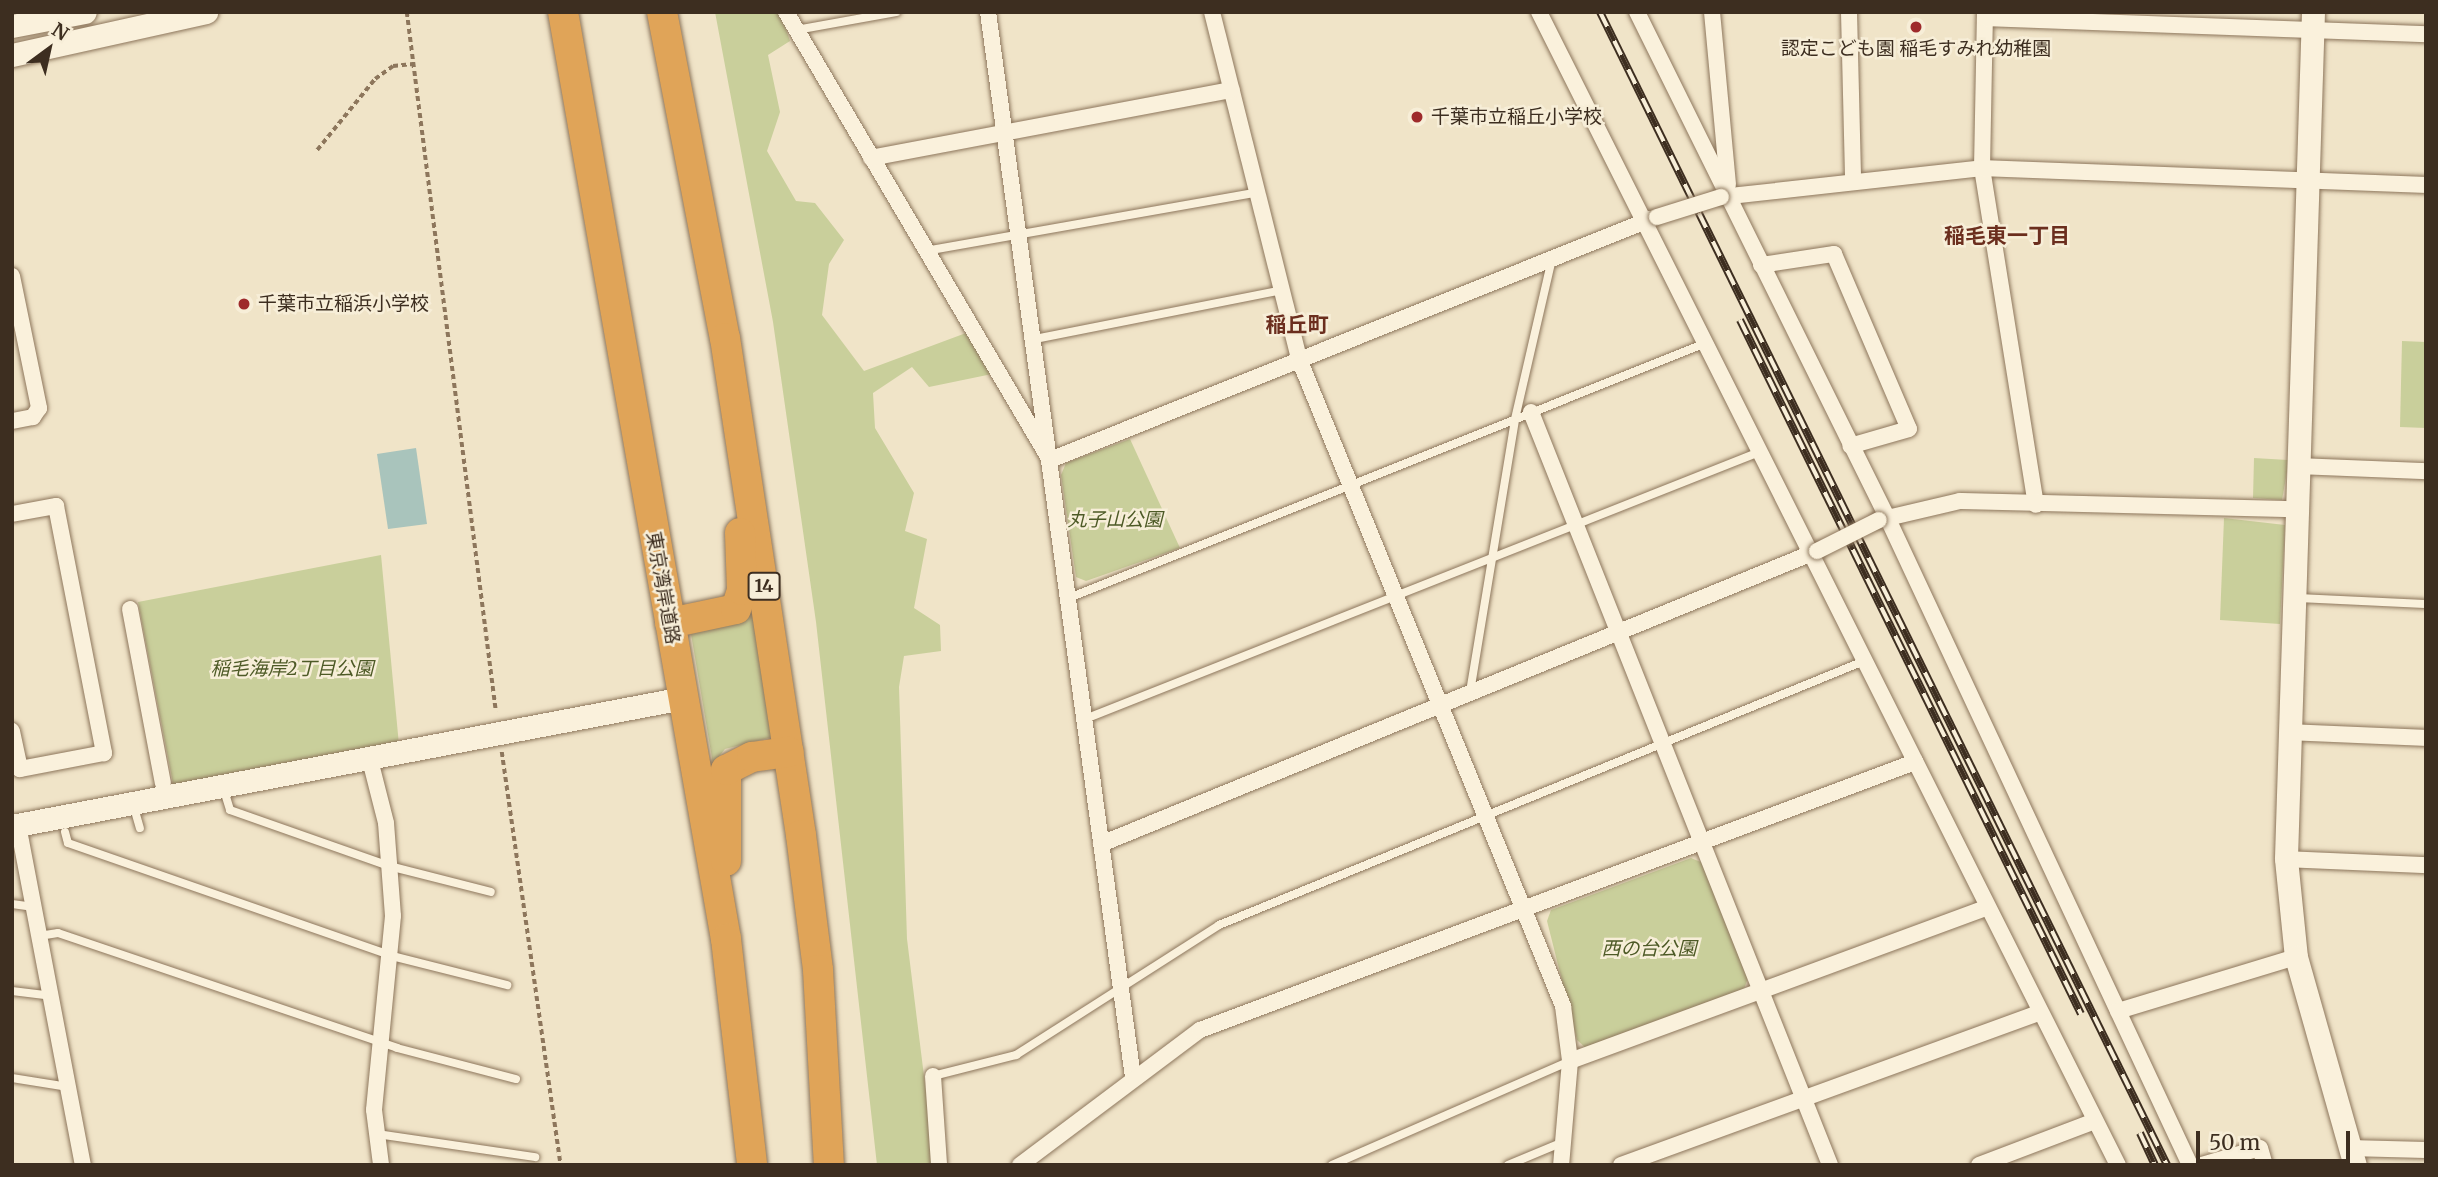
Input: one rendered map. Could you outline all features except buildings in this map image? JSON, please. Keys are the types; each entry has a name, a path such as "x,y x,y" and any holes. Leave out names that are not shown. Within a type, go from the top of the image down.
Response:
{"highway":[{"name":"東京湾岸道路","path":"563,12 726,939 752,1165"},
{"name":"14","path":"662,12 744,459 789,752 818,970 829,1165"},
{"path":"670,623 730,613 740,603 744,459"},
{"path":"726,939 726,770 752,757 789,752"}],"street":[{"path":"12,26 85,12"},
{"path":"12,55 206,12"},
{"path":"786,12 793,30 1050,460"},
{"path":"988,12 1017,234 1035,338 1118,989 1133,1077"},
{"path":"1212,12 1260,192 1299,359 1440,707 1527,909 1563,1006 1570,1061 1561,1165"},
{"path":"1539,12 1650,219 1706,343 1813,553 2039,1013 2118,1165"},
{"path":"1637,12 1850,446 2190,1165"},
{"path":"1712,12 1725,196"},
{"path":"1849,12 1853,181"},
{"path":"2036,505 1982,168 1985,15 2312,21 2426,34"},
{"path":"2312,21 2286,859 2296,957 2352,1156 2426,1150"},
{"path":"871,158 1232,90"},
{"path":"1050,460 1650,219 1725,196 1982,168 2426,184"},
{"path":"1761,265 1834,254 1909,429 1850,446"},
{"path":"12,276 39,408 33,417 12,421"},
{"path":"1531,412 1706,842 1830,1165"},
{"path":"2299,466 2426,471"},
{"path":"1101,844 1620,634 1813,553 1883,518 1960,501 2036,505 2297,509"},
{"path":"12,514 57,506 104,753 20,769 12,730"},
{"path":"130,609 163,783"},
{"path":"85,1164 15,826 683,698"},
{"path":"2289,732 2426,738"},
{"path":"370,760 389,866 392,956 381,1042 377,1134 381,1165"},
{"path":"1020,1165 1133,1077 1200,1030 1915,762"},
{"path":"2286,859 2426,865"},
{"path":"1570,1061 1988,907"},
{"path":"2118,1011 2296,957"},
{"path":"1621,1165 2039,1013"},
{"path":"933,1076 939,1165"},
{"path":"1979,1165 2095,1121"},
{"path":"2202,1165 2260,1147 2265,1165"}],"lane":[{"path":"793,30 896,12"},
{"path":"925,251 1260,192"},
{"path":"1469,695 1488,559 1515,419 1552,259"},
{"path":"1035,338 1283,290"},
{"path":"1069,598 1706,343"},
{"path":"1085,719 1762,451"},
{"path":"2294,598 2426,604"},
{"path":"933,1076 1016,1055 1219,925 1864,661"},
{"path":"223,787 230,810 389,866 491,892"},
{"path":"133,804 140,828"},
{"path":"65,832 68,844 392,956 507,985"},
{"path":"12,904 34,908"},
{"path":"39,936 58,933 381,1042 516,1079"},
{"path":"12,990 51,996"},
{"path":"1332,1165 1570,1061"},
{"path":"12,1078 68,1087"},
{"path":"377,1134 535,1157"},
{"path":"1508,1165 1563,1142"}],"path":[{"path":"407,12 498,725"},
{"path":"317,150 375,79 393,66 413,64"},
{"path":"501,747 561,1165"}],"green space":[{"path":"715,12 780,12 790,41 768,55 780,112 767,151 796,201 815,203 844,240 829,264 822,315 864,371 966,333 992,374 929,387 912,367 873,393 875,428 914,493 905,531 927,539 914,608 940,625 941,651 904,656 899,687 907,939 935,1165 877,1165 816,622 773,322"},
{"path":"2402,341 2426,342 2426,428 2400,427"},
{"name":"丸子山公園","path":"1130,439 1180,548 1086,581 1076,577 1061,475 1066,463"},
{"path":"2254,458 2289,460 2282,500 2253,498"},
{"path":"2224,518 2285,525 2280,624 2220,620"},
{"name":"稲毛海岸2丁目公園","path":"381,555 399,745 174,789 138,602"},
{"path":"753,608 773,737 725,749 713,764 691,634 730,625"},
{"name":"西の台公園","path":"1691,858 1703,863 1749,975 1744,989 1587,1049 1577,1040 1547,921 1551,910"}],"water":[{"path":"416,448 427,524 388,529 377,454"}],"railway":[{"path":"1600,12 2167,1165"},
{"path":"1740,320 2081,1014"},
{"path":"2140,1133 2155,1165"}],"place":[{"name":"認定こども園 稲毛すみれ幼稚園","path":"1916,27"},
{"name":"千葉市立稲丘小学校","path":"1417,117"},
{"name":"千葉市立稲浜小学校","path":"244,304"}],"district":[{"name":"稲毛東一丁目","path":"2007,236"},
{"name":"稲丘町","path":"1297,325"}]}
